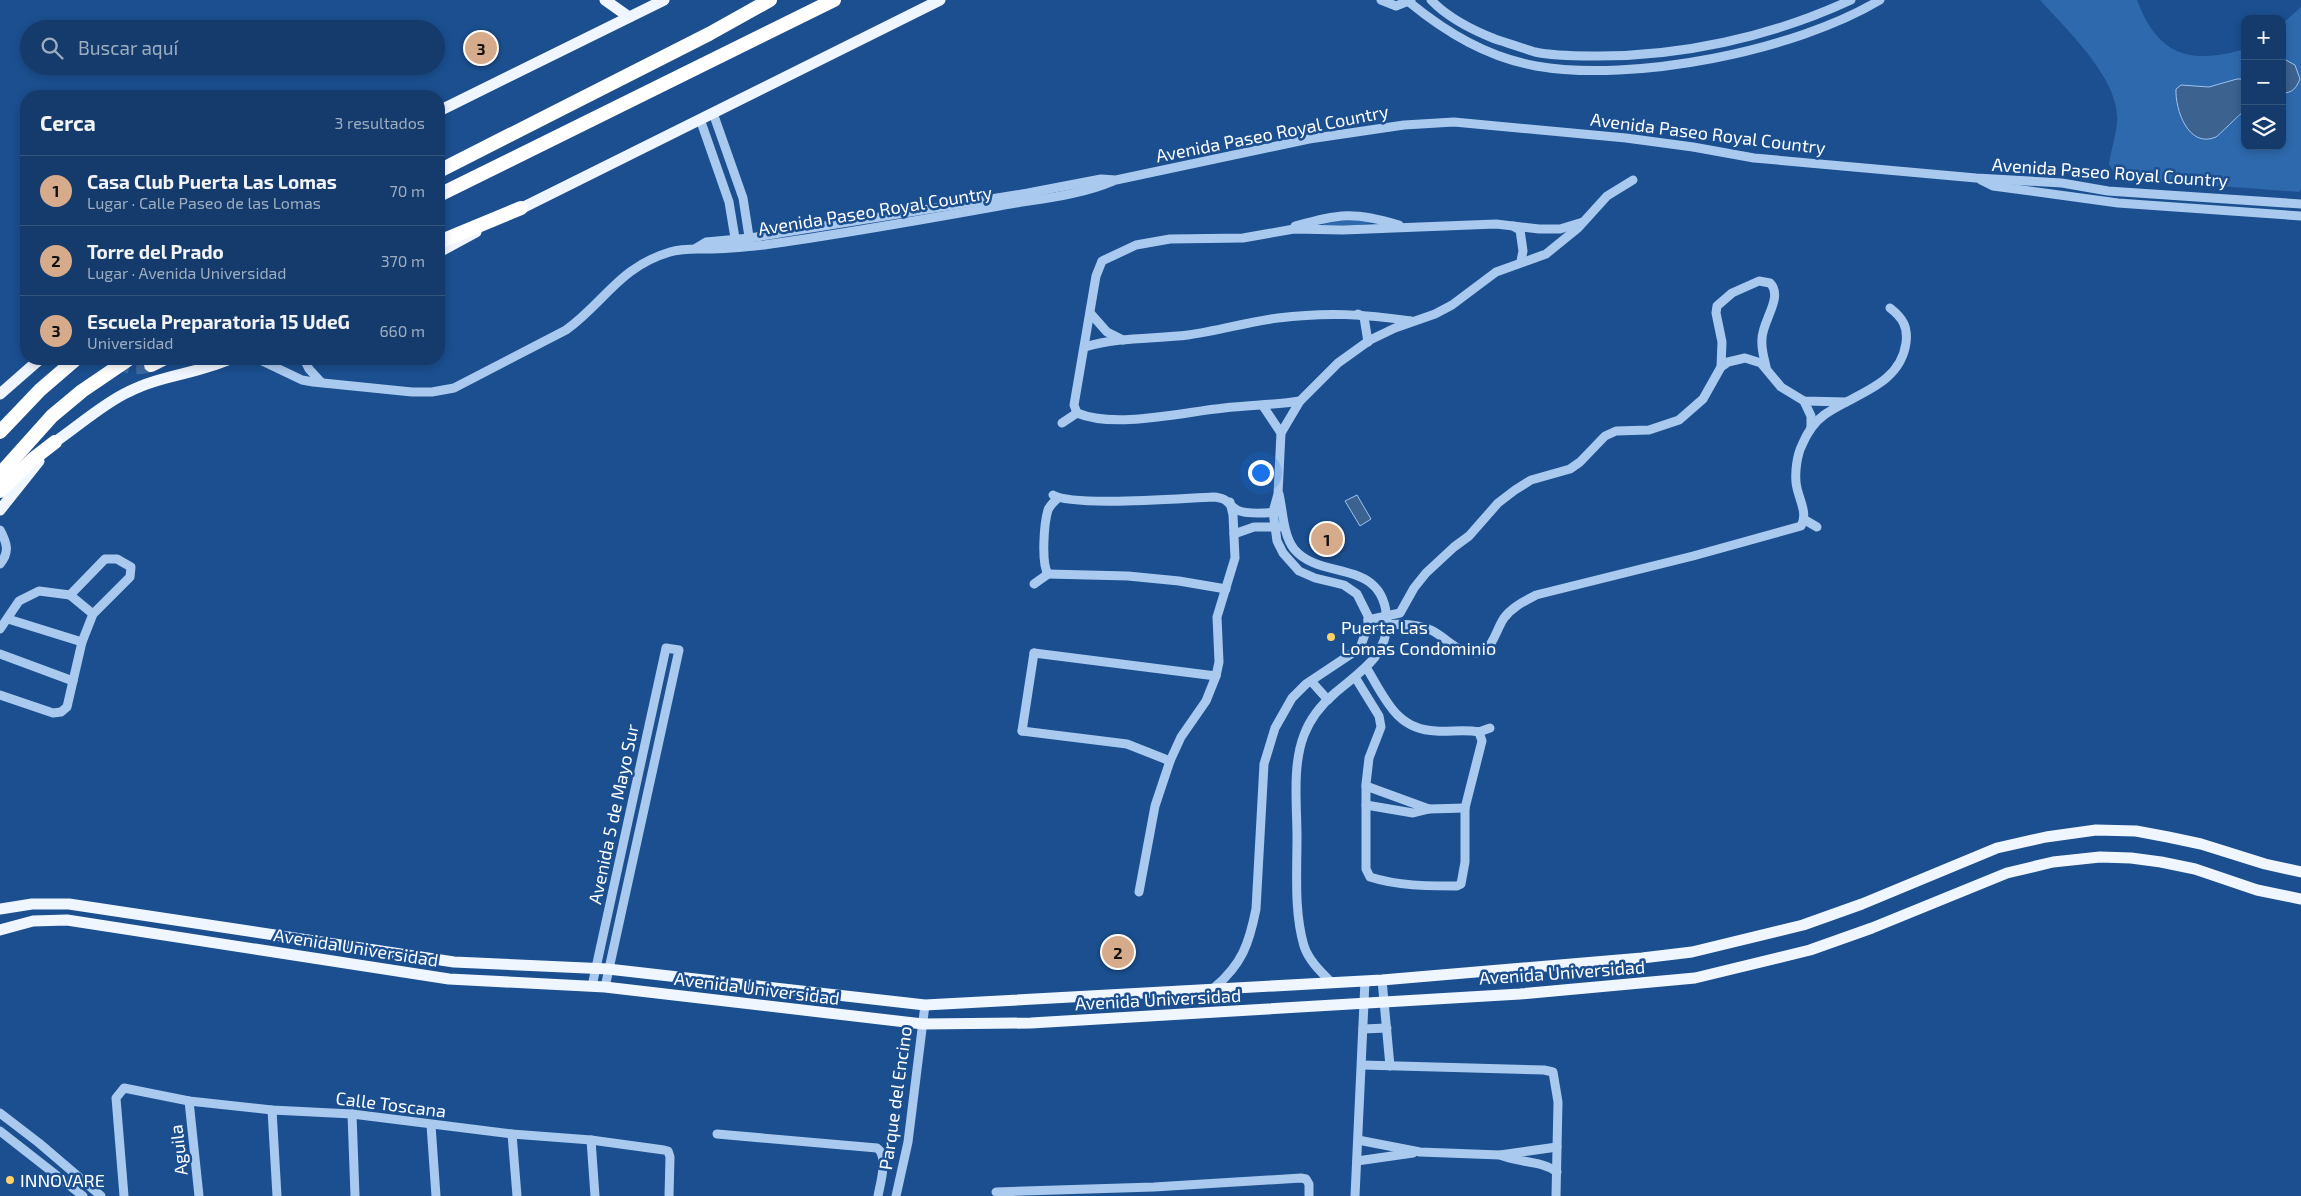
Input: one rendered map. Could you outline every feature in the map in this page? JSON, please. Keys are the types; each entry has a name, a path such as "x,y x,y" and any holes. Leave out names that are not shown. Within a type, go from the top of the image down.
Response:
{"highway":[{"path":"445,167 710,34 770,0"},
{"path":"445,192 834,0"},
{"path":"445,240 521,208"},
{"path":"0,432 40,390 69,365"},
{"path":"0,474 52,416 82,390 120,365"},
{"path":"0,490 33,459 55,442"}],"main road":[{"path":"605,0 629,18"},
{"path":"445,108 664,0"},
{"path":"445,249 521,208 940,0"},
{"path":"0,394 33,365"},
{"path":"0,510 55,442 126,392 161,378 207,369 216,365"},
{"name":"Avenida Universidad","path":"0,909 32,904 69,904 454,962 608,969 925,1004 1382,980 1633,959 1692,952 1803,924 1862,904 1997,848 2046,836 2096,830 2136,831 2168,837 2201,844 2265,864 2301,872"},
{"name":"Avenida Universidad","path":"0,930 33,920 67,920 450,979 605,987 923,1024 1031,1023 1384,1003 1616,986 1695,978 1810,950 1872,928 2007,874 2054,862 2100,857 2131,858 2195,869 2257,890 2301,899"}],"street":[{"path":"1381,0 1396,6 1410,1 1447,32 1472,45 1507,58 1536,66 1606,70 1689,63 1738,52 1825,26 1863,10 1880,0"},
{"path":"1430,0 1478,32 1508,43 1537,52 1572,56 1607,56 1646,55 1734,40 1826,11 1851,0"},
{"path":"714,113 743,198 750,242"},
{"path":"700,119 729,202 736,243"},
{"name":"Avenida Paseo Royal Country","path":"750,242 931,208 1103,185 1116,180 1308,139 1404,125 1454,122 1635,139 1693,146 1754,158 2062,184 2108,191 2301,204"},
{"path":"1976,178 1993,186 2118,204 2301,216"},
{"path":"1215,988 1230,974 1244,954 1251,932 1256,909 1264,764 1275,728 1292,698 1311,681 1360,648 1368,623 1363,604 1351,588 1315,578 1299,571 1290,563 1277,541 1275,526 1278,512 1280,433 1300,401 1338,363 1368,342 1395,328 1452,305 1496,272 1521,261 1546,254 1561,243 1607,196 1633,180"},
{"name":"Avenida Paseo Royal Country","path":"271,365 302,380 412,392 432,392 454,388 566,330 580,320 610,287 644,263 670,252 931,218 1045,194"},
{"path":"729,202 743,198"},
{"path":"2242,212 2244,199"},
{"path":"931,208 931,218"},
{"path":"1300,401 1148,418 1087,418 1077,413 1074,405 1096,276 1102,261 1115,253 1150,241 1243,238 1343,214 1378,218 1406,227"},
{"path":"1272,232 1294,229 1496,224 1560,229 1583,222"},
{"path":"1513,226 1520,230 1523,240 1521,261"},
{"path":"1386,621 1400,612 1414,588 1426,573 1469,536 1498,503 1515,490 1531,480 1570,469 1580,462 1605,436 1616,431 1649,430 1680,420 1703,399 1721,367 1722,342 1716,313 1717,306 1732,293 1759,281 1770,283 1776,293 1775,300 1764,325 1762,338 1762,352 1767,369"},
{"path":"1368,623 1386,621 1430,630 1453,647 1464,652 1484,652 1492,645 1505,617 1517,605 1536,595 1801,526 1804,520 1796,482 1800,448 1811,427 1824,415 1874,388 1888,377 1900,362 1905,349 1906,324 1890,308"},
{"path":"1085,347 1123,340 1199,333 1277,318 1343,313 1414,321"},
{"path":"1091,314 1107,332 1123,340"},
{"path":"1358,314 1364,317 1368,342"},
{"path":"1721,367 1737,359 1745,358 1761,363 1781,387 1804,402 1811,416 1811,427"},
{"path":"307,365 321,382"},
{"path":"1804,402 1849,402"},
{"path":"1263,406 1280,433"},
{"path":"1062,423 1077,413"},
{"path":"1048,574 1044,563 1048,512 1056,496 1085,501 1213,497 1224,498 1238,510 1244,512 1278,512"},
{"path":"1139,892 1154,806 1170,761 1181,736 1206,701 1216,676 1219,662 1217,617 1235,558 1230,502"},
{"path":"1278,512 1294,549 1304,557 1360,576 1368,581 1379,593 1386,621 1382,645 1374,659 1320,707 1304,736 1298,760 1297,880 1300,931 1305,949 1316,966 1331,982"},
{"path":"1804,520 1816,527"},
{"path":"1234,534 1254,527 1285,527"},
{"path":"0,530 8,549 6,556 0,564"},
{"path":"0,695 54,713 61,712 67,707 82,642 93,614 130,577 130,567 118,559 105,559 70,595"},
{"path":"1034,584 1048,574 1128,576 1226,589"},
{"path":"0,629 19,601 39,591 70,595 93,614"},
{"path":"8,619 82,642"},
{"name":"Avenida 5 de Mayo Sur","path":"592,986 666,648 679,650 605,987"},
{"path":"1170,761 1127,744 1018,733 1032,652 1216,676"},
{"path":"0,654 73,680"},
{"path":"1366,667 1390,707 1408,725 1424,730 1479,732 1490,728"},
{"path":"1355,677 1379,716 1381,727 1369,758 1366,786 1366,869 1370,877 1387,882 1434,886 1457,886 1461,884 1465,862 1465,808 1482,742 1479,732"},
{"path":"1311,681 1328,700"},
{"path":"1379,716 1390,707"},
{"path":"1366,786 1429,808"},
{"path":"1366,805 1413,812 1429,808 1465,808"},
{"path":"1382,980 1390,1066"},
{"path":"1355,1196 1365,981"},
{"name":"Parque del Encino","path":"896,1196 908,1142 925,1004"},
{"path":"1364,1029 1387,1028"},
{"path":"1362,1065 1544,1070 1553,1072 1558,1102 1556,1196"},
{"name":"Calle Toscana","path":"124,1196 116,1105 118,1094 124,1088 189,1100 272,1110 352,1114 512,1134 591,1140 664,1150 668,1151 670,1157 669,1196"},
{"name":"Aguila","path":"189,1100 199,1196"},
{"path":"272,1110 277,1196"},
{"path":"0,1113 39,1143 101,1196"},
{"path":"352,1114 355,1196"},
{"path":"431,1124 436,1196"},
{"path":"0,1131 81,1194 87,1184"},
{"path":"512,1134 517,1196"},
{"path":"717,1134 877,1148 883,1159 878,1196"},
{"path":"591,1140 596,1196"},
{"path":"1358,1140 1420,1152 1500,1155 1557,1147"},
{"path":"30,1154 39,1143"},
{"path":"1357,1161 1420,1152"},
{"path":"1500,1155 1510,1160 1548,1166 1557,1172"},
{"path":"996,1192 1079,1193 1301,1178 1306,1179 1309,1184 1309,1196"}],"shaded area":[{"path":"2040,0 2137,0 2145,19 2155,34 2166,44 2178,51 2192,55 2208,56 2241,50 2241,150 2286,150 2286,20 2301,7 2301,189 2299,192 2117,178 2109,164 2116,132 2116,106 2110,89 2101,73 2077,40"},
{"path":"2286,60 2295,65 2300,79 2294,89 2286,92"},
{"path":"2241,79 2241,114 2216,137 2206,139 2198,137 2185,125 2178,107 2176,89 2181,85 2209,87"},
{"path":"1337,219 1372,221 1371,223 1358,225 1324,225 1320,223"},
{"path":"1357,495 1371,519 1360,526 1345,501"}],"tunnel":[{"path":"125,365 129,367 151,365"}],"place":[{"name":"Escuela Preparatoria 15 UdeG","path":"481,48"},
{"name":"Casa Club Puerta Las Lomas","path":"1327,539"},
{"name":"Puerta Las Lomas Condominio","path":"1331,637"},
{"name":"Torre del Prado","path":"1118,952"},
{"name":"INNOVARE","path":"10,1180"}]}
